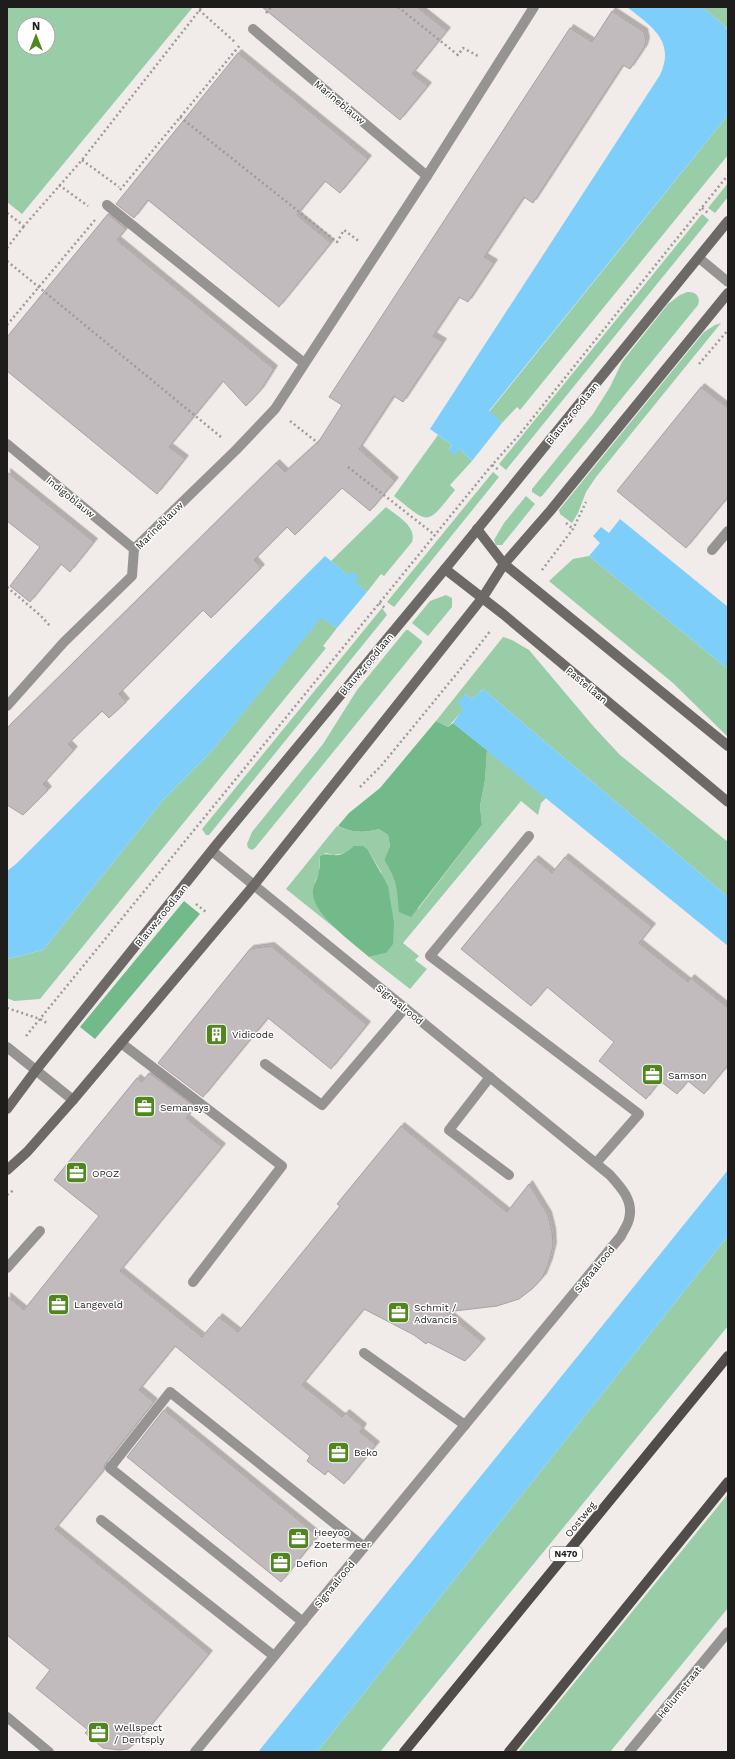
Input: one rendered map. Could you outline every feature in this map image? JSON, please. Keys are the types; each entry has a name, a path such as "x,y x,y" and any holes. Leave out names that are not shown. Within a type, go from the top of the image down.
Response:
{"main road":[{"name":"Oostweg","path":"404,1752 728,1356"},
{"path":"509,1752 728,1482"}],"street":[{"name":"Marineblauw","path":"7,706 64,642 132,576 134,549 236,450 275,409 428,176 495,66 534,7"},
{"name":"Marineblauw","path":"253,29 428,176"},
{"path":"107,205 304,363"},
{"name":"Blauw-roodlaan","path":"7,1109 36,1070 212,851 445,569 728,221"},
{"path":"699,258 728,282"},
{"path":"7,1170 27,1152 73,1100 254,885 483,598 504,564 552,510 728,293"},
{"name":"Indigoblauw","path":"7,444 134,549"},
{"path":"477,529 504,564 728,746"},
{"path":"712,550 728,531"},
{"name":"Pastellaan","path":"445,569 483,598 728,802"},
{"path":"529,836 430,956 639,1114 596,1163"},
{"name":"Signaalrood","path":"195,1752 621,1236 629,1220 630,1206 624,1190 596,1163 212,851"},
{"path":"265,1064 322,1105 405,1008"},
{"path":"120,1044 282,1166 193,1282"},
{"path":"10,1049 73,1100"},
{"path":"490,1077 449,1130 509,1175"},
{"path":"7,1268 40,1231"},
{"path":"364,1353 465,1425"},
{"path":"303,1622 110,1468 170,1392 364,1547"},
{"path":"101,1520 274,1656"},
{"name":"Heliumstraat","path":"629,1752 728,1632"},
{"path":"7,1717 49,1752"}],"path":[{"path":"7,248 24,226 82,160 202,7"},
{"path":"7,325 271,7"},
{"path":"398,7 458,55 463,48 495,66"},
{"path":"199,10 240,46"},
{"path":"180,117 338,242 344,230 376,254"},
{"path":"82,160 121,188"},
{"path":"10,1049 40,1019 435,534 519,434 728,175"},
{"path":"59,185 99,215"},
{"path":"7,213 24,226"},
{"path":"7,262 236,450"},
{"path":"275,409 318,443"},
{"path":"348,467 435,534"},
{"path":"7,587 40,615 64,642"},
{"path":"379,603 402,621"},
{"path":"440,651 463,666"},
{"path":"7,1008 40,1019"}],"green space":[{"path":"7,7 193,7 22,214 7,202"},
{"path":"702,7 728,7 728,30 724,25"},
{"path":"728,115 728,155 520,410 517,407 502,423 489,412"},
{"path":"728,183 728,197 715,213 708,208"},
{"path":"702,214 709,220 506,470 499,464"},
{"path":"687,292 693,292 697,295 699,299 698,305 542,496 540,497 532,492 532,489 593,414 610,387 622,362 668,304 680,295"},
{"path":"721,323 596,477 586,492 578,513 572,523 560,514 559,510 704,332"},
{"path":"438,435 452,445 448,450 460,449 472,461 450,485 455,490 438,510 427,517 421,516 394,496"},
{"path":"493,472 499,477 394,607 387,602"},
{"path":"526,496 535,504 502,545 496,545 494,540 504,523"},
{"path":"386,507 409,526 413,536 412,542 384,576 381,574 367,592 354,581 358,576 349,576 331,561"},
{"path":"589,556 728,669 728,737 673,683 549,581 573,559"},
{"path":"446,595 452,598 452,607 428,636 412,623 430,601"},
{"path":"382,608 387,615 209,835 206,835 202,829"},
{"path":"321,617 337,628 323,646 326,648 40,999 14,1001 7,998 7,959 43,950 164,799 211,752"},
{"path":"406,630 422,641 422,643 255,848 252,850 248,848 247,844 252,832 323,744 357,690"},
{"path":"503,637 512,640 529,650 594,727 620,755 728,842 728,897 483,689 472,699 465,694 464,709 448,727 436,721"},
{"path":"436,721 448,727 453,723 487,750 485,780 480,806 482,825 411,917 399,912 396,884 392,873 384,860 390,846 388,835 379,829 358,832 338,826 349,813 380,788"},
{"path":"487,750 546,798 541,803 538,815 521,801 403,943 419,956 415,960 427,969 410,989 369,957 386,953 381,872 368,850 333,855 326,853 320,856 319,873 315,882 320,910 336,929 286,889 337,826 358,832 379,829 388,835 390,846 384,860 393,873 397,890 418,909 482,825 480,806 485,780"},
{"path":"354,846 363,846 368,850 388,886 394,923 393,944 386,953 369,957 328,921 321,912 313,895 313,889 318,877 320,856 325,854 342,854"},
{"path":"184,901 200,914 95,1039 80,1027"},
{"path":"728,1236 728,1326 380,1752 317,1752"},
{"path":"728,1494 728,1608 610,1752 518,1752"}],"water":[{"path":"627,7 702,7 724,25 728,31 728,115 489,411 502,423 472,461 460,449 455,455 448,450 452,445 430,429 660,75 664,63 665,53 663,44 652,28"},
{"path":"620,519 728,607 728,669 589,556 600,543 593,536 601,527 609,533"},
{"path":"325,556 348,575 352,572 359,576 355,581 367,592 337,628 321,618 211,752 164,799 43,950 7,959 7,871 16,864"},
{"path":"483,689 728,897 728,946 453,723 463,709 457,703 465,694 472,699"},
{"path":"728,1170 728,1236 317,1752 258,1752"}],"building":[{"path":"262,7 417,7 447,31 412,74 428,86 400,120"},
{"path":"612,11 644,32 646,41 644,48 630,69 623,65 533,203 524,197 484,257 494,263 468,302 459,297 433,336 443,342 403,402 394,396 359,449 395,481 370,511 342,488 295,535 287,527 254,560 261,568 211,618 203,610 119,694 126,702 109,718 102,711 68,744 74,750 43,784 48,790 23,815 7,805 7,728 276,463 285,472 319,441 342,405 329,397 570,28 592,42"},
{"path":"238,53 368,159 340,193 325,181 297,215 331,243 279,307 148,200 134,218 116,204"},
{"path":"108,214 126,229 117,240 274,369 260,391 246,406 223,381 169,447 185,459 157,494 7,371 7,337"},
{"path":"701,387 728,408 728,497 686,548 617,491"},
{"path":"7,472 94,542 70,572 61,564 30,602 10,586 40,547 7,521"},
{"path":"565,857 652,927 639,943 688,982 691,978 728,1008 728,1065 704,1094 688,1081 677,1094 660,1081 646,1099 599,1061 614,1042 547,987 531,1006 461,949 535,859 552,873"},
{"path":"271,946 367,1025 331,1069 268,1018 203,1097 158,1063 250,949"},
{"path":"149,1073 195,1107 186,1118 222,1147 120,1271 202,1337 219,1317 238,1332 340,1206 337,1204 401,1126 507,1212 529,1184 548,1215 552,1231 553,1246 543,1277 532,1289 519,1299 497,1306 446,1312 482,1342 465,1361 428,1342 426,1344 414,1335 364,1309 302,1385 342,1417 346,1413 363,1427 360,1432 376,1445 344,1484 328,1471 325,1475 307,1461 310,1456 175,1346 139,1390 154,1402 105,1464 104,1470 55,1529 209,1654 138,1741 128,1749 119,1750 103,1748 85,1733 88,1730 36,1688 50,1670 7,1635 7,1296 24,1310 99,1216 54,1180 137,1078 142,1082"},
{"path":"164,1410 318,1536 281,1582 127,1457"}],"place":[{"name":"Vidicode","path":"217,1034"},
{"name":"Samson","path":"652,1075"},
{"name":"Semansys","path":"144,1107"},
{"name":"OPOZ","path":"77,1173"},
{"name":"Langeveld","path":"59,1304"},
{"name":"Schmit / Advancis","path":"398,1313"},
{"name":"Beko","path":"339,1452"},
{"name":"Heeyoo Zoetermeer","path":"299,1538"},
{"name":"Defion","path":"281,1563"},
{"name":"Wellspect / Dentsply","path":"99,1733"}]}
